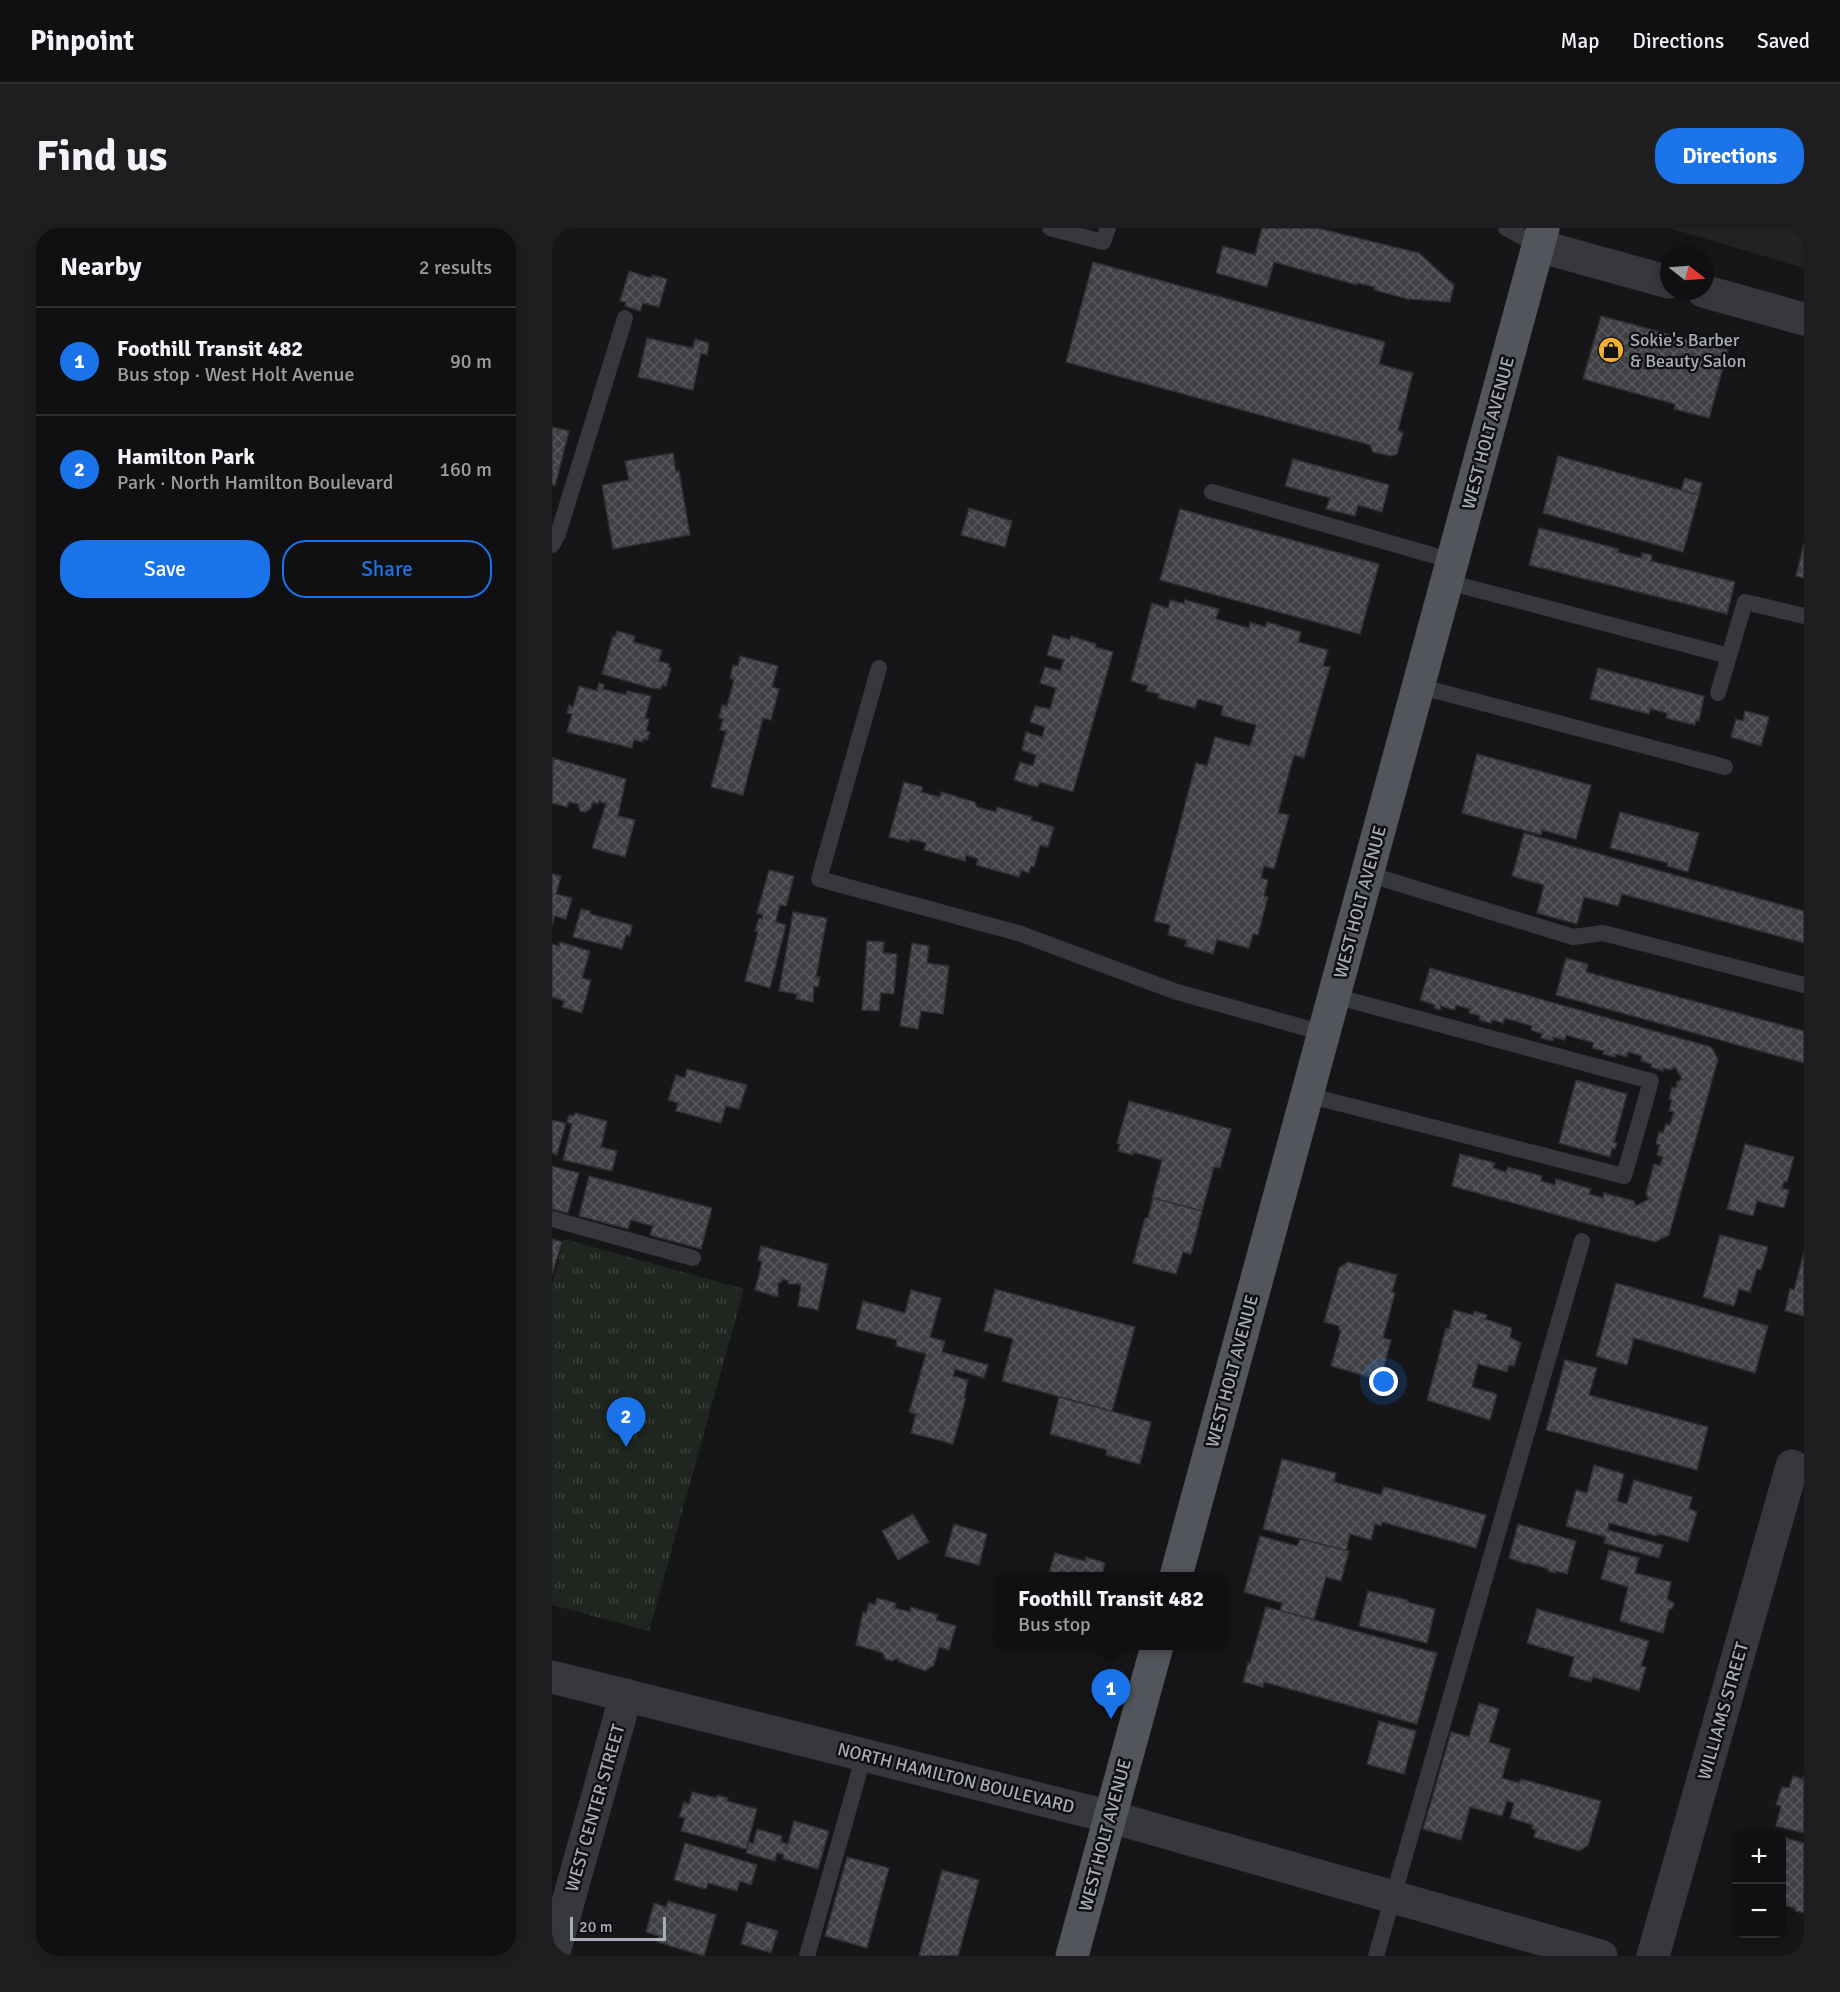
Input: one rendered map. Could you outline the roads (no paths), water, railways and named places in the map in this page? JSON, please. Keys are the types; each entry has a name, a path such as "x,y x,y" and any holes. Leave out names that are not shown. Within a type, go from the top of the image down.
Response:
{"main road":[{"name":"WEST HOLT AVENUE","path":"1177,1572 1541,237"},
{"name":"WEST HOLT AVENUE","path":"1072,1956 1157,1650"}],"street":[{"path":"1541,237 1660,279"},
{"path":"1714,294 1804,319"},
{"name":"WILLIAMS STREET","path":"1653,1956 1792,1466"},
{"name":"NORTH HAMILTON BOULEVARD","path":"552,1677 1111,1817 1601,1956"},
{"name":"WEST CENTER STREET","path":"553,1956 626,1695"}],"lane":[{"path":"1050,228 1103,242 1108,228"},
{"path":"1506,228 1541,237"},
{"path":"552,545 558,534 625,318"},
{"path":"1212,492 1450,571 1730,656"},
{"path":"1718,693 1745,602 1804,616"},
{"path":"879,668 819,879 1018,933 1177,992 1324,1033"},
{"path":"1418,686 1725,767"},
{"path":"1368,874 1573,937 1603,933 1804,985"},
{"path":"1307,1095 1624,1176 1651,1081 1334,996"},
{"path":"552,1220 693,1258"},
{"path":"1376,1956 1582,1241"},
{"path":"807,1956 864,1755"}],"place":[{"name":"Sokie's Barber & Beauty Salon","path":"1611,350"},
{"name":"Hamilton Park","path":"626,1447"},
{"name":"Foothill Transit 482","path":"1111,1719"}]}
